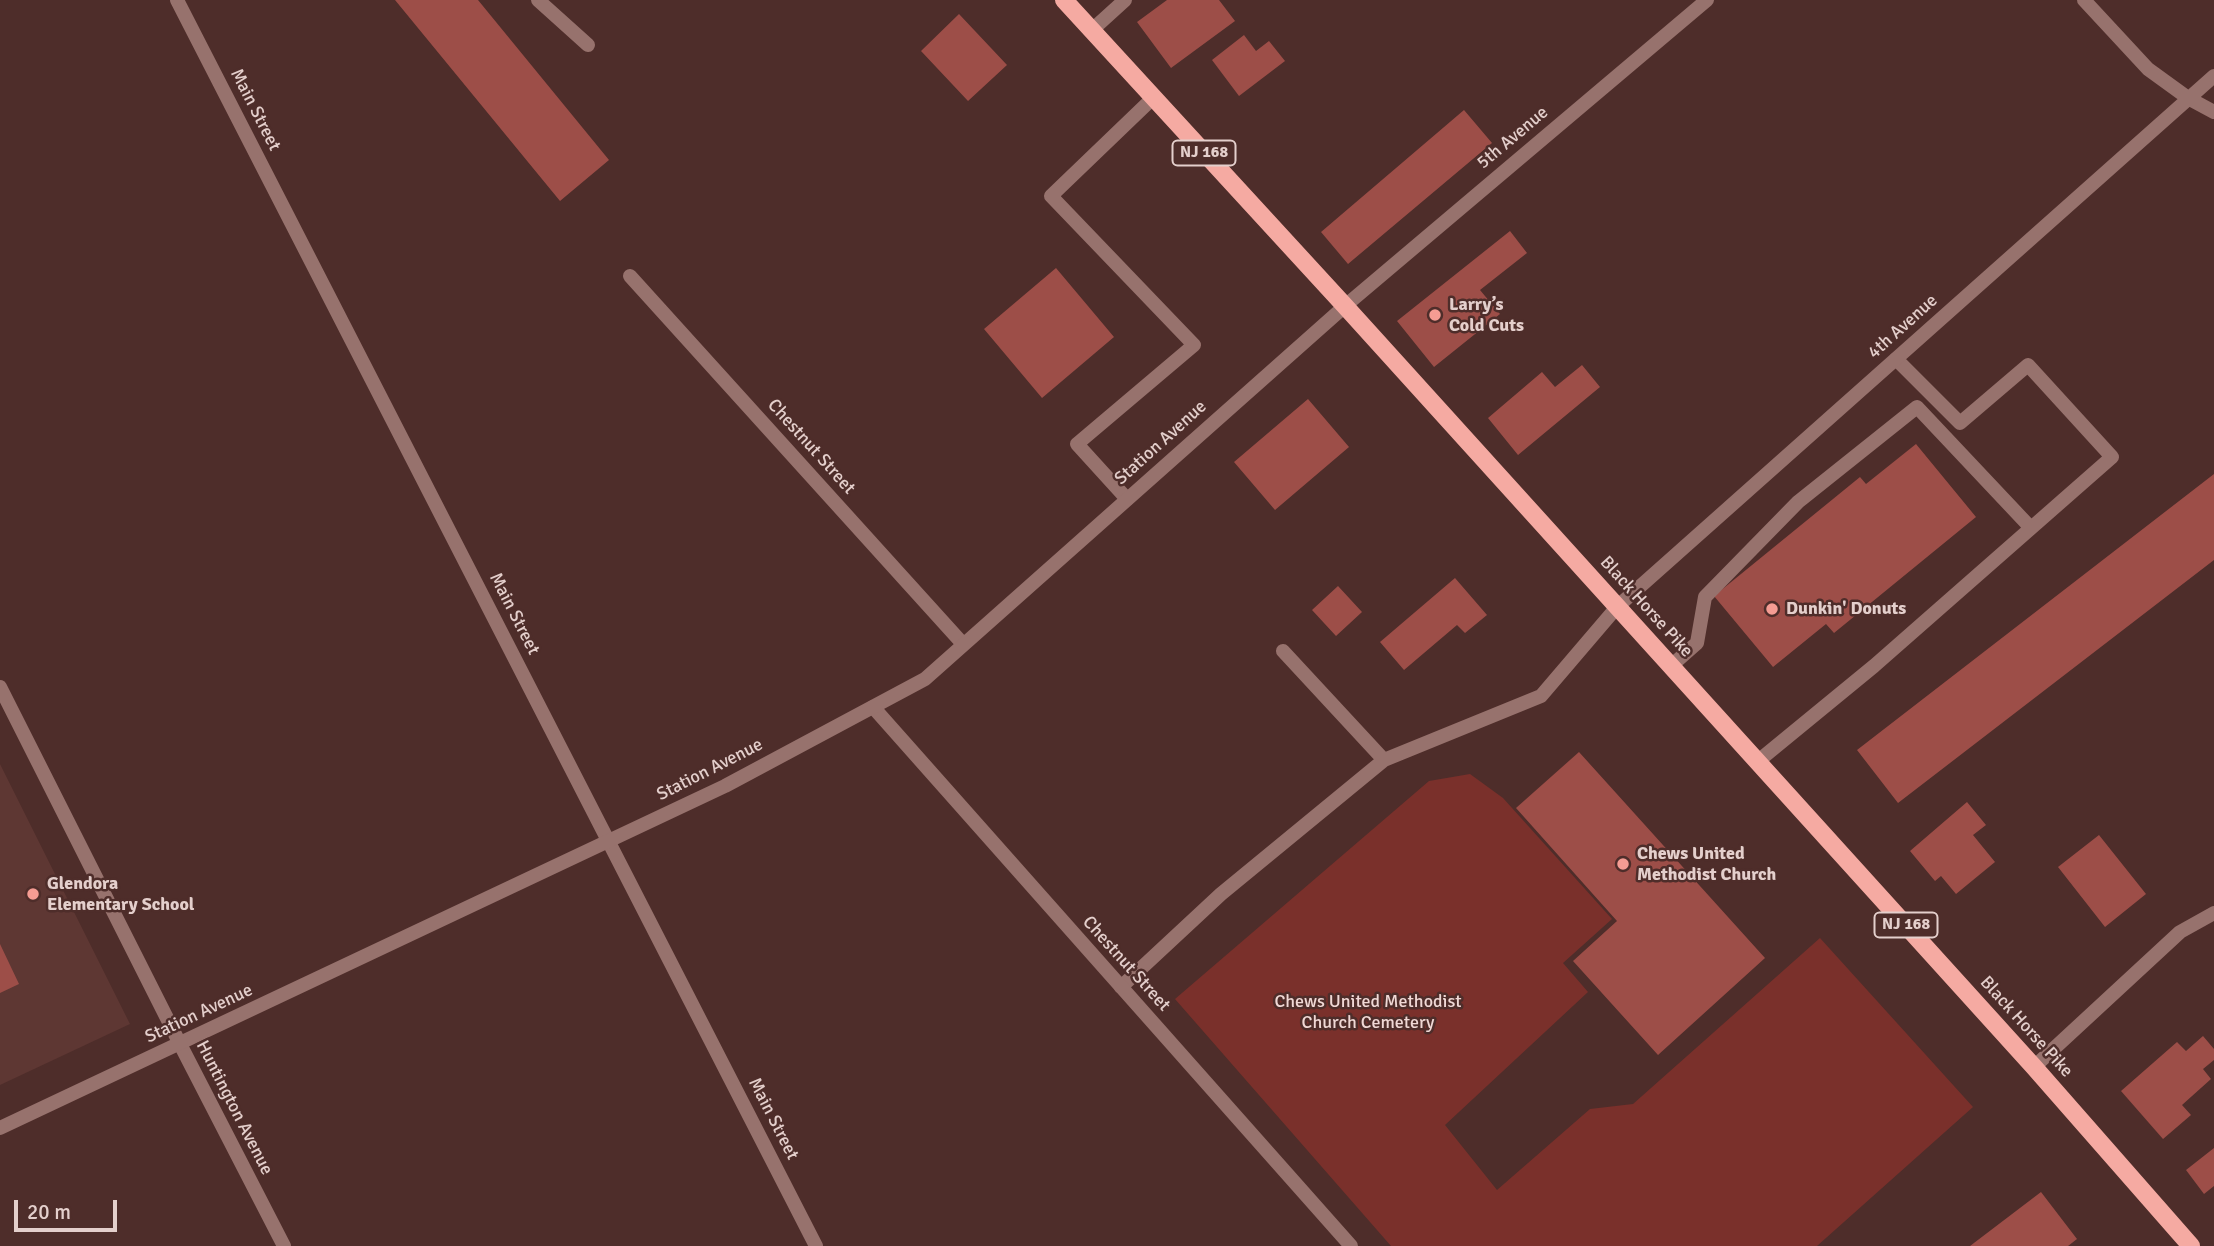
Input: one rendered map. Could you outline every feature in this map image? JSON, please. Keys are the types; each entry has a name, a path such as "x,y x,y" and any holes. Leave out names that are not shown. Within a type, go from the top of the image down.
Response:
{"main road":[{"name":"Black Horse Pike","path":"1064,0 2034,1067 2191,1246"}],"street":[{"name":"Main Street","path":"177,0 816,1246"},
{"path":"538,0 588,45"},
{"path":"1092,30 1125,0"},
{"name":"5th Avenue","path":"1345,306 1707,0"},
{"path":"2084,0 2148,69 2188,98 2214,112"},
{"name":"4th Avenue","path":"1121,987 1221,894 1384,760 1541,696 1617,607 2214,76"},
{"path":"1127,499 1077,444 1194,345 1051,196 1154,97"},
{"name":"Chestnut Street","path":"630,276 964,644"},
{"name":"Station Avenue","path":"0,1128 726,786 925,680 1345,306"},
{"path":"1896,359 1960,423"},
{"path":"1758,762 1874,666 2112,457 2028,365 1945,434"},
{"path":"1671,666 1697,643 1705,597 1798,502 1917,407 2031,527"},
{"path":"1283,651 1384,760"},
{"name":"Huntington Avenue","path":"0,687 284,1246"},
{"name":"Chestnut Street","path":"873,707 1351,1246"},
{"path":"2034,1067 2180,932 2214,913"}],"shaded area":[{"name":"Glendora Elementary School","path":"0,764 130,1024 0,1085"}],"green space":[{"name":"Chews United Methodist Church Cemetery","path":"1470,774 1503,798 1612,919 1563,963 1588,992 1445,1125 1497,1190 1590,1109 1633,1104 1820,938 1973,1107 1817,1246 1391,1246 1175,999 1429,781"}],"building":[{"path":"395,0 478,0 609,160 560,201"},
{"path":"1167,0 1219,0 1235,21 1171,68 1137,22"},
{"path":"959,14 1007,65 968,101 921,51"},
{"path":"1244,35 1256,51 1269,41 1285,61 1239,96 1212,60"},
{"path":"1464,110 1492,143 1348,264 1321,232"},
{"path":"1510,231 1527,253 1480,290 1500,314 1434,367 1397,321"},
{"path":"1056,268 1114,337 1042,398 984,329"},
{"path":"1582,365 1600,387 1518,455 1488,418 1542,372 1555,387"},
{"path":"1308,399 1349,447 1275,510 1234,462"},
{"path":"1916,444 1976,517 1834,633 1826,624 1773,667 1714,596 1860,477 1866,484"},
{"path":"2214,474 2214,560 1898,803 1857,750"},
{"path":"1455,578 1487,615 1465,633 1457,625 1404,670 1380,642"},
{"path":"1338,586 1362,612 1336,636 1312,610"},
{"name":"Chews United Methodist Church","path":"1579,752 1765,958 1658,1055 1573,961 1617,921 1516,808"},
{"path":"1967,802 1986,825 1973,835 1995,862 1956,894 1941,876 1935,881 1910,851"},
{"path":"2099,835 2146,894 2105,927 2058,867"},
{"path":"0,944 19,984 0,993"},
{"path":"2203,1036 2214,1049 2214,1060 2203,1069 2211,1079 2182,1105 2191,1115 2163,1139 2121,1091 2177,1042 2186,1051"},
{"path":"2214,1148 2214,1186 2204,1194 2186,1170"},
{"path":"2041,1192 2077,1239 2068,1246 1970,1246"}],"place":[{"name":"Larry’s Cold Cuts","path":"1435,315"},
{"name":"Dunkin' Donuts","path":"1772,609"},
{"name":"Chews United Methodist Church","path":"1623,864"},
{"name":"Glendora Elementary School","path":"33,894"}]}
